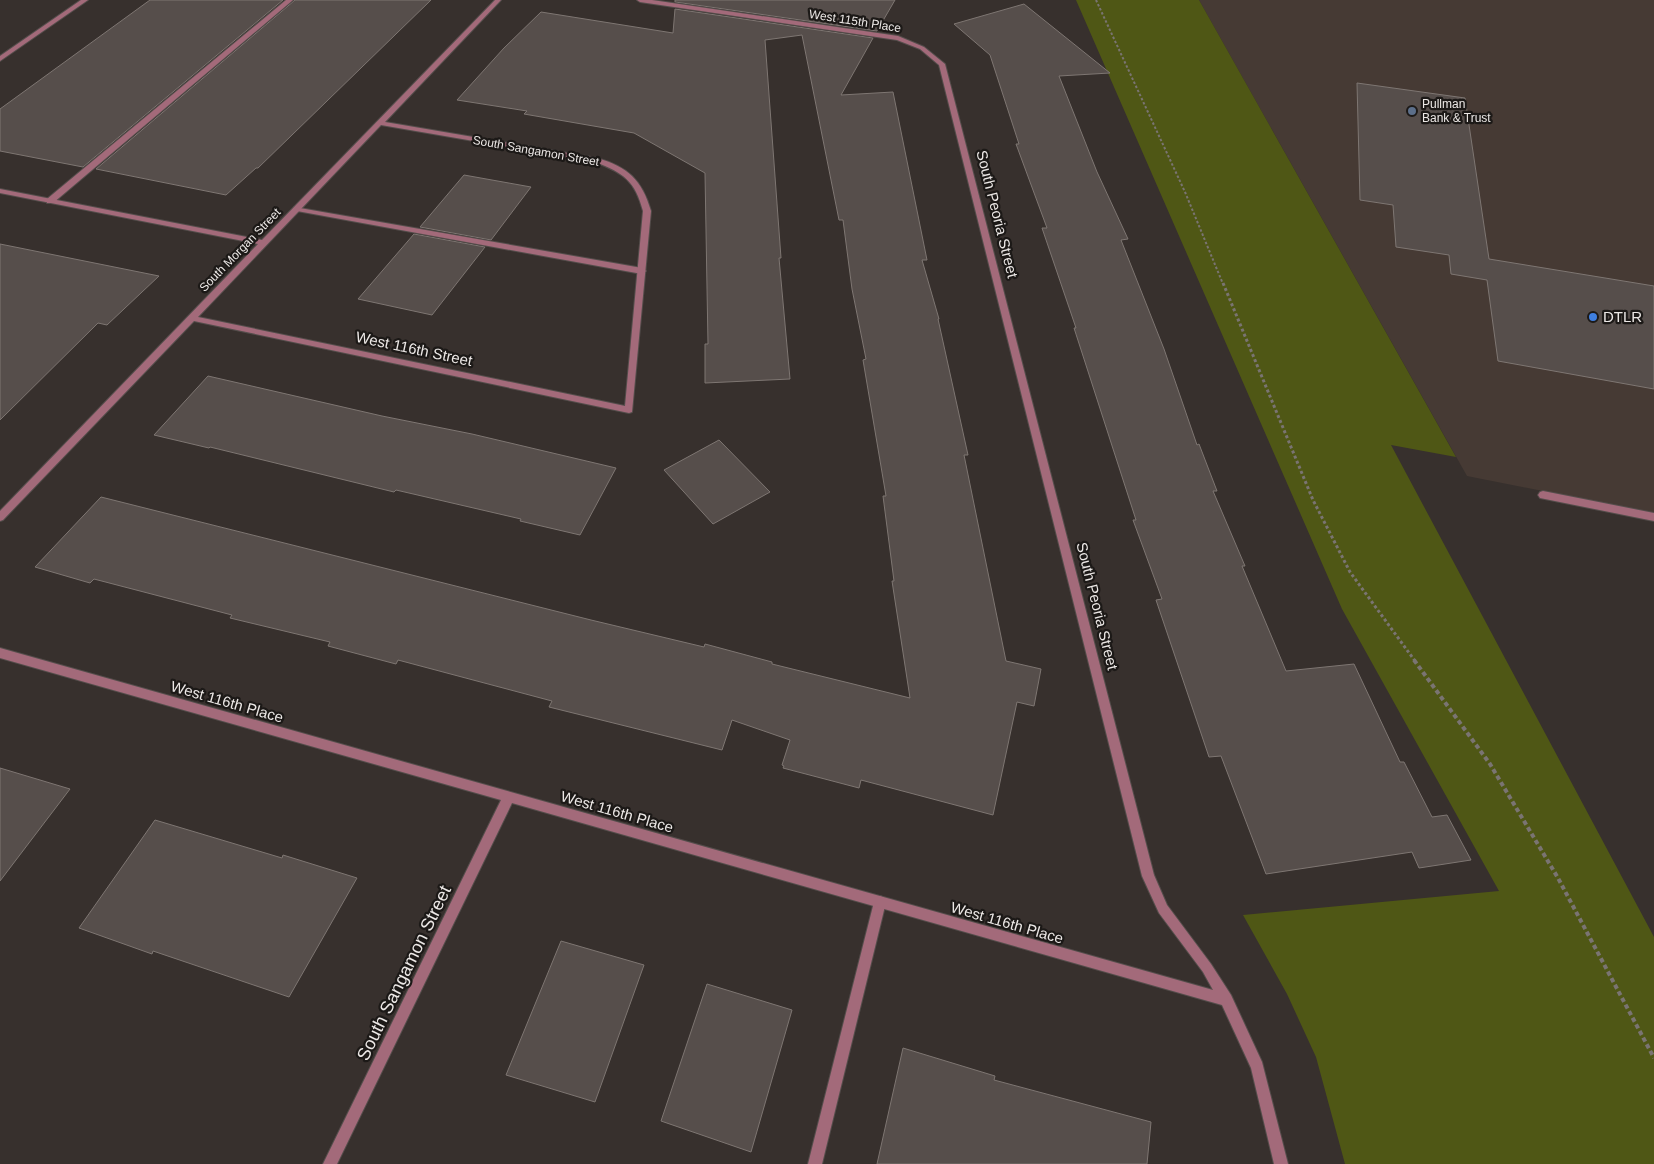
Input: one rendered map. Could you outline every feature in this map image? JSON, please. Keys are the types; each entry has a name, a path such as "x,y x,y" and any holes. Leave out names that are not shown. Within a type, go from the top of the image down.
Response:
{"street":[{"path":"0,59 86,0"},
{"path":"50,201 290,0"},
{"name":"South Morgan Street","path":"0,517 498,0"},
{"name":"West 115th Place","path":"640,0 877,34 918,45"},
{"name":"South Peoria Street","path":"918,45 932,53 942,64 1148,876 1163,910 1207,968 1226,1000 1258,1067 1281,1164"},
{"name":"South Sangamon Street","path":"379,123 597,160 618,168 635,180 647,210 629,410"},
{"path":"0,191 264,242"},
{"path":"297,209 642,271"},
{"name":"West 116th Street","path":"192,318 629,410"},
{"path":"1543,495 1654,517"},
{"name":"West 116th Place","path":"0,652 1226,1000"},
{"name":"South Sangamon Street","path":"330,1164 509,797"},
{"path":"816,1164 880,902"}],"path":[{"path":"1096,0 1185,192 1313,500 1350,572 1490,764 1558,878 1654,1058"}],"shaded area":[{"path":"1199,0 1654,0 1654,513 1467,476"}],"green space":[{"path":"1076,0 1199,0 1456,457 1391,445 1654,937 1654,1164 1345,1164 1316,1057 1287,994 1243,915 1499,891 1342,609"}],"building":[{"path":"150,0 283,0 83,167 0,151 0,109"},
{"path":"295,0 431,0 258,168 226,195 96,169"},
{"path":"675,0 895,0 877,31 675,2"},
{"path":"1024,4 1110,73 1059,76 1097,172 1128,239 1121,240 1164,349 1197,445 1199,444 1217,491 1213,491 1286,671 1354,664 1400,762 1404,762 1432,817 1447,815 1471,860 1419,868 1412,852 1266,874 1221,756 1209,757 1156,600 1162,599 1133,520 1136,520 1074,328 1076,328 1042,228 1047,228 1016,144 1019,144 990,55 954,24"},
{"path":"675,9 873,38 841,95 893,92 927,260 922,260 939,319 968,455 964,455 1006,661 1041,669 1034,706 1017,702 993,815 861,780 859,788 783,768 784,766 782,765 790,740 732,720 722,750 549,707 552,701 398,660 396,664 328,646 330,642 230,618 232,615 94,579 90,583 35,567 101,497 591,620 704,647 705,644 772,662 772,664 910,698 892,581 894,581 883,496 886,496 863,360 866,359 852,289 843,220 839,220 802,35 765,40 781,258 779,258 790,379 705,383 705,344 708,344 705,173 634,133 524,114 527,111 457,100 504,48 541,12 673,33"},
{"path":"1357,83 1465,98 1489,259 1654,286 1654,389 1498,361 1487,280 1451,274 1449,255 1396,247 1393,205 1360,200"},
{"path":"464,175 531,187 491,240 420,227"},
{"path":"414,234 485,247 432,315 358,299"},
{"path":"0,244 159,276 107,325 98,323 0,420"},
{"path":"208,376 616,468 580,535 520,521 521,519 396,490 394,492 154,435"},
{"path":"719,440 770,492 713,524 664,470"},
{"path":"0,768 70,789 0,881"},
{"path":"155,820 282,858 283,855 357,878 289,997 153,951 152,954 79,928"},
{"path":"561,941 644,965 595,1102 506,1075"},
{"path":"707,984 792,1010 751,1152 661,1121"},
{"path":"903,1048 995,1076 994,1080 1151,1122 1147,1164 877,1164"}],"place":[{"name":"Pullman Bank & Trust","path":"1412,111"},
{"name":"DTLR","path":"1593,317"}]}
